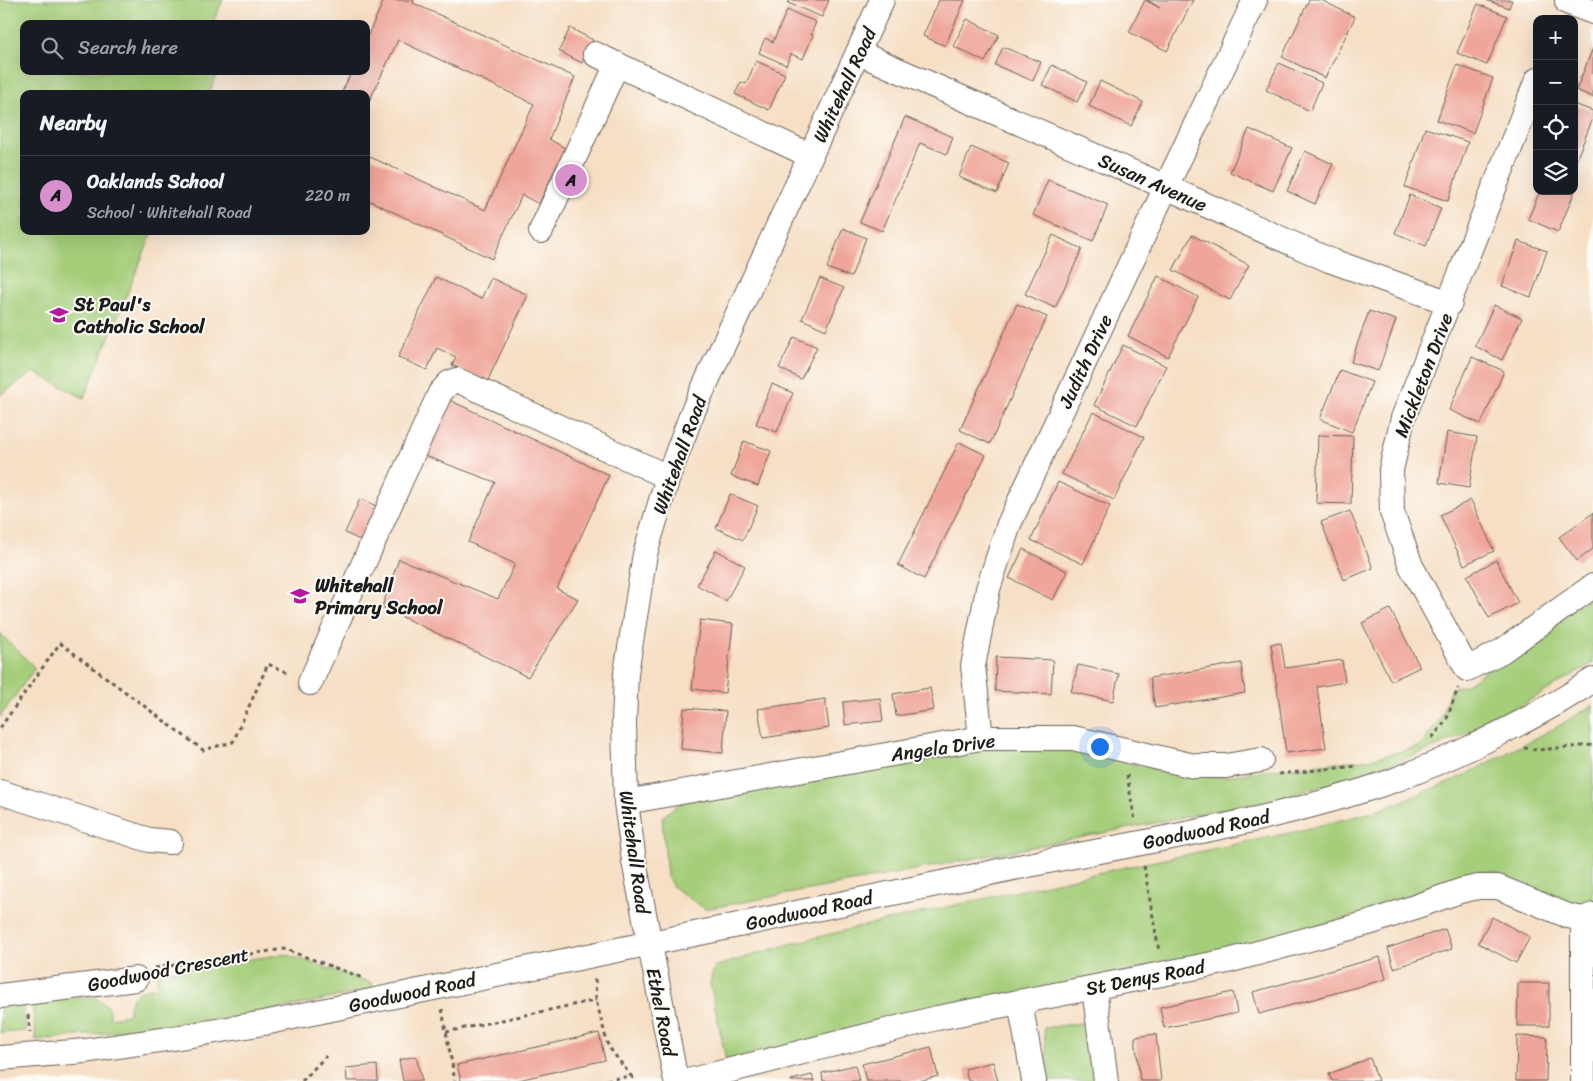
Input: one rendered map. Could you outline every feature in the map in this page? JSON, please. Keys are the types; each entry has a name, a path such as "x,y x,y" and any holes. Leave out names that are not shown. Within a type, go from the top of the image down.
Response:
{"street":[{"name":"Whitehall Road","path":"649,944 634,861 626,802 624,722 626,673 645,554 668,476 693,411 882,0"},
{"name":"Judith Drive","path":"981,738 973,666 988,589 1009,524 1255,0"},
{"path":"1565,7 1593,12"},
{"name":"Susan Avenue","path":"859,53 1328,260 1450,303"},
{"path":"595,54 811,156"},
{"path":"541,231 617,64"},
{"name":"Mickleton Drive","path":"1467,669 1411,566 1392,512 1390,470 1403,418 1533,90"},
{"path":"310,682 440,393 449,383 457,380 668,476"},
{"path":"1467,669 1502,651 1593,586"},
{"name":"Goodwood Road","path":"0,1058 85,1051 183,1037 273,1021 1288,812 1387,782 1428,767 1499,734 1564,700 1593,680"},
{"name":"Angela Drive","path":"626,802 981,738 1073,738 1194,766 1226,766 1261,760"},
{"path":"0,792 149,840 170,842"},
{"name":"St Denys Road","path":"688,1081 936,1018 1228,961 1372,922 1460,891 1478,887 1498,887 1568,916 1588,917"},
{"path":"1583,1081 1588,917"},
{"name":"Ethel Road","path":"649,944 676,1081"},
{"name":"Goodwood Crescent","path":"0,996 136,979"},
{"path":"1094,988 1106,1081"},
{"path":"1020,1002 1034,1081"}],"path":[{"path":"0,728 60,643 203,750 233,742 268,664 310,682"},
{"path":"1428,767 1423,750 1446,721 1456,692 1467,669"},
{"path":"1499,734 1508,746 1537,750 1593,745"},
{"path":"1261,760 1277,774 1361,765"},
{"name":"Goodwood Crescent","path":"136,979 148,969 284,949 370,980"},
{"path":"438,986 455,1081"},
{"path":"26,992 33,1056"},
{"path":"446,1032 596,1000 608,1046 636,1081"},
{"path":"302,1081 326,1056"},
{"path":"599,1081 631,1076"}],"green space":[{"name":"St Paul's Catholic School","path":"0,0 223,0 214,20 20,20 20,75 216,75 211,90 20,90 20,235 151,235 84,398 34,372 0,395"},
{"path":"1593,595 1593,663 1514,710 1461,736 1408,758 1327,784 1272,800 705,909 673,887 667,876 662,817 684,800 981,750 1042,746 1099,752 1141,766 1180,775 1220,777 1371,759 1421,746 1440,719 1451,688 1464,686"},
{"path":"0,633 35,668 0,717"},
{"path":"1593,705 1593,904 1586,907 1568,905 1494,872 1479,872 1465,875 1373,911 1246,946 726,1060 710,983 714,967 790,944 859,927 1074,878 1294,832 1380,810 1461,777 1555,728"},
{"path":"285,954 372,983 373,989 223,1019 36,1040 32,1000 93,996 105,1004 109,1010 110,1018 129,1015 130,1002 136,994 145,989 158,987 156,973"},
{"path":"23,1001 26,1031 0,1033 0,1003"},
{"path":"1089,1022 1098,1081 1049,1081 1044,1028"}],"building":[{"path":"384,0 414,0 413,3 575,77 549,139 565,148 539,204 522,195 492,259 370,201 370,157 485,210 534,104 398,40 370,100 370,90 343,90 350,75 370,75 370,30"},
{"path":"790,0 829,0 822,17 788,3"},
{"path":"939,0 965,0 945,46 923,36"},
{"path":"1145,0 1160,8 1147,0 1193,0 1167,51 1129,32"},
{"path":"1309,0 1321,0 1355,17 1325,78 1282,57"},
{"path":"1486,0 1512,0 1509,8"},
{"path":"1478,4 1507,16 1487,65 1457,53"},
{"path":"787,10 816,22 803,59 791,54 786,65 759,53 765,38 773,42"},
{"path":"967,19 999,35 985,62 953,46"},
{"path":"570,28 593,40 582,63 559,51"},
{"path":"1003,47 1041,62 1033,81 995,65"},
{"path":"1593,48 1593,97 1578,91 1578,85"},
{"path":"756,61 785,74 769,110 735,94 741,82 746,84"},
{"path":"1279,63 1322,83 1310,111 1266,90"},
{"path":"1052,65 1087,82 1077,102 1042,85"},
{"path":"1457,65 1493,78 1473,133 1437,120"},
{"path":"1100,81 1143,102 1131,126 1089,106"},
{"path":"1578,105 1593,111 1593,118 1578,155"},
{"path":"905,117 953,137 947,154 920,143 882,231 860,222"},
{"path":"1425,128 1468,142 1448,201 1405,187"},
{"path":"1249,129 1292,148 1273,191 1230,172"},
{"path":"971,147 1009,163 997,193 959,177"},
{"path":"1305,151 1333,164 1315,204 1287,191"},
{"path":"1048,180 1108,205 1093,241 1033,215"},
{"path":"1410,195 1441,208 1426,246 1395,233"},
{"path":"1538,195 1573,195 1558,232 1528,219"},
{"path":"843,228 866,238 851,277 827,268"},
{"path":"1053,235 1082,249 1055,308 1025,294"},
{"path":"1192,235 1249,265 1230,300 1173,270"},
{"path":"1518,241 1547,251 1531,297 1502,286"},
{"path":"1158,276 1198,297 1168,357 1128,336"},
{"path":"436,277 481,299 491,278 528,295 487,382 452,365 456,357 437,348 427,370 398,357"},
{"path":"820,278 844,288 826,330 802,319"},
{"path":"1017,304 1047,317 990,444 960,430"},
{"path":"1494,305 1522,318 1502,360 1475,346"},
{"path":"1369,311 1396,320 1378,371 1351,362"},
{"path":"794,337 817,347 801,379 779,368"},
{"path":"1123,345 1166,366 1137,426 1094,405"},
{"path":"1472,357 1504,371 1481,424 1449,410"},
{"path":"1340,370 1372,382 1352,432 1320,419"},
{"path":"772,384 793,393 777,432 756,424"},
{"path":"445,398 609,475 557,589 578,599 528,677 382,607 399,559 498,599 515,564 468,542 495,482 420,454"},
{"path":"1093,412 1144,437 1114,500 1062,474"},
{"path":"1447,432 1477,437 1469,488 1439,483"},
{"path":"1318,435 1353,436 1351,504 1316,503"},
{"path":"744,441 771,451 758,486 731,476"},
{"path":"959,442 986,455 924,579 898,565"},
{"path":"1058,482 1110,506 1083,564 1031,540"},
{"path":"730,494 758,506 743,540 716,528"},
{"path":"360,499 381,508 366,543 345,533"},
{"path":"1471,500 1494,551 1464,565 1440,515"},
{"path":"1350,511 1373,568 1344,580 1321,522"},
{"path":"1593,513 1593,549 1577,561 1559,537"},
{"path":"1023,549 1067,571 1053,600 1009,578"},
{"path":"716,550 745,566 726,601 697,585"},
{"path":"1496,560 1518,603 1489,618 1467,576"},
{"path":"1390,609 1420,667 1391,681 1362,623"},
{"path":"700,620 733,624 725,693 692,689"},
{"path":"1281,643 1285,668 1342,660 1345,682 1317,687 1326,748 1286,753 1271,644"},
{"path":"996,657 1053,660 1051,694 995,691"},
{"path":"1241,663 1245,693 1155,708 1150,678"},
{"path":"1078,665 1119,674 1113,701 1071,692"},
{"path":"930,688 934,710 896,716 893,694"},
{"path":"880,698 883,721 845,725 843,702"},
{"path":"825,699 829,728 763,738 758,709"},
{"path":"684,708 726,711 723,753 681,749"},
{"path":"1492,917 1530,937 1516,963 1478,943"},
{"path":"1445,929 1452,949 1394,968 1388,948"},
{"path":"1380,957 1386,979 1259,1014 1253,992"},
{"path":"1518,983 1549,983 1549,1026 1517,1026"},
{"path":"1233,992 1237,1013 1164,1028 1160,1007"},
{"path":"599,1033 605,1060 514,1081 461,1081 457,1065"},
{"path":"1156,1034 1161,1081 1140,1081 1135,1037"},
{"path":"1517,1036 1547,1037 1546,1081 1516,1081"},
{"path":"931,1047 938,1076 919,1081 866,1081 862,1064"},
{"path":"416,1056 422,1081 403,1081 399,1060"},
{"path":"1370,1058 1378,1081 1332,1081 1329,1074"},
{"path":"993,1062 998,1081 968,1081 965,1069"},
{"path":"377,1065 378,1081 347,1081 346,1068"},
{"path":"855,1065 859,1081 823,1081 822,1073"},
{"path":"812,1075 814,1081 791,1081 791,1080"}],"place":[{"name":"Oaklands School","path":"571,180"},
{"name":"St Paul's Catholic School","path":"59,315"},
{"name":"Whitehall Primary School","path":"300,596"}]}
